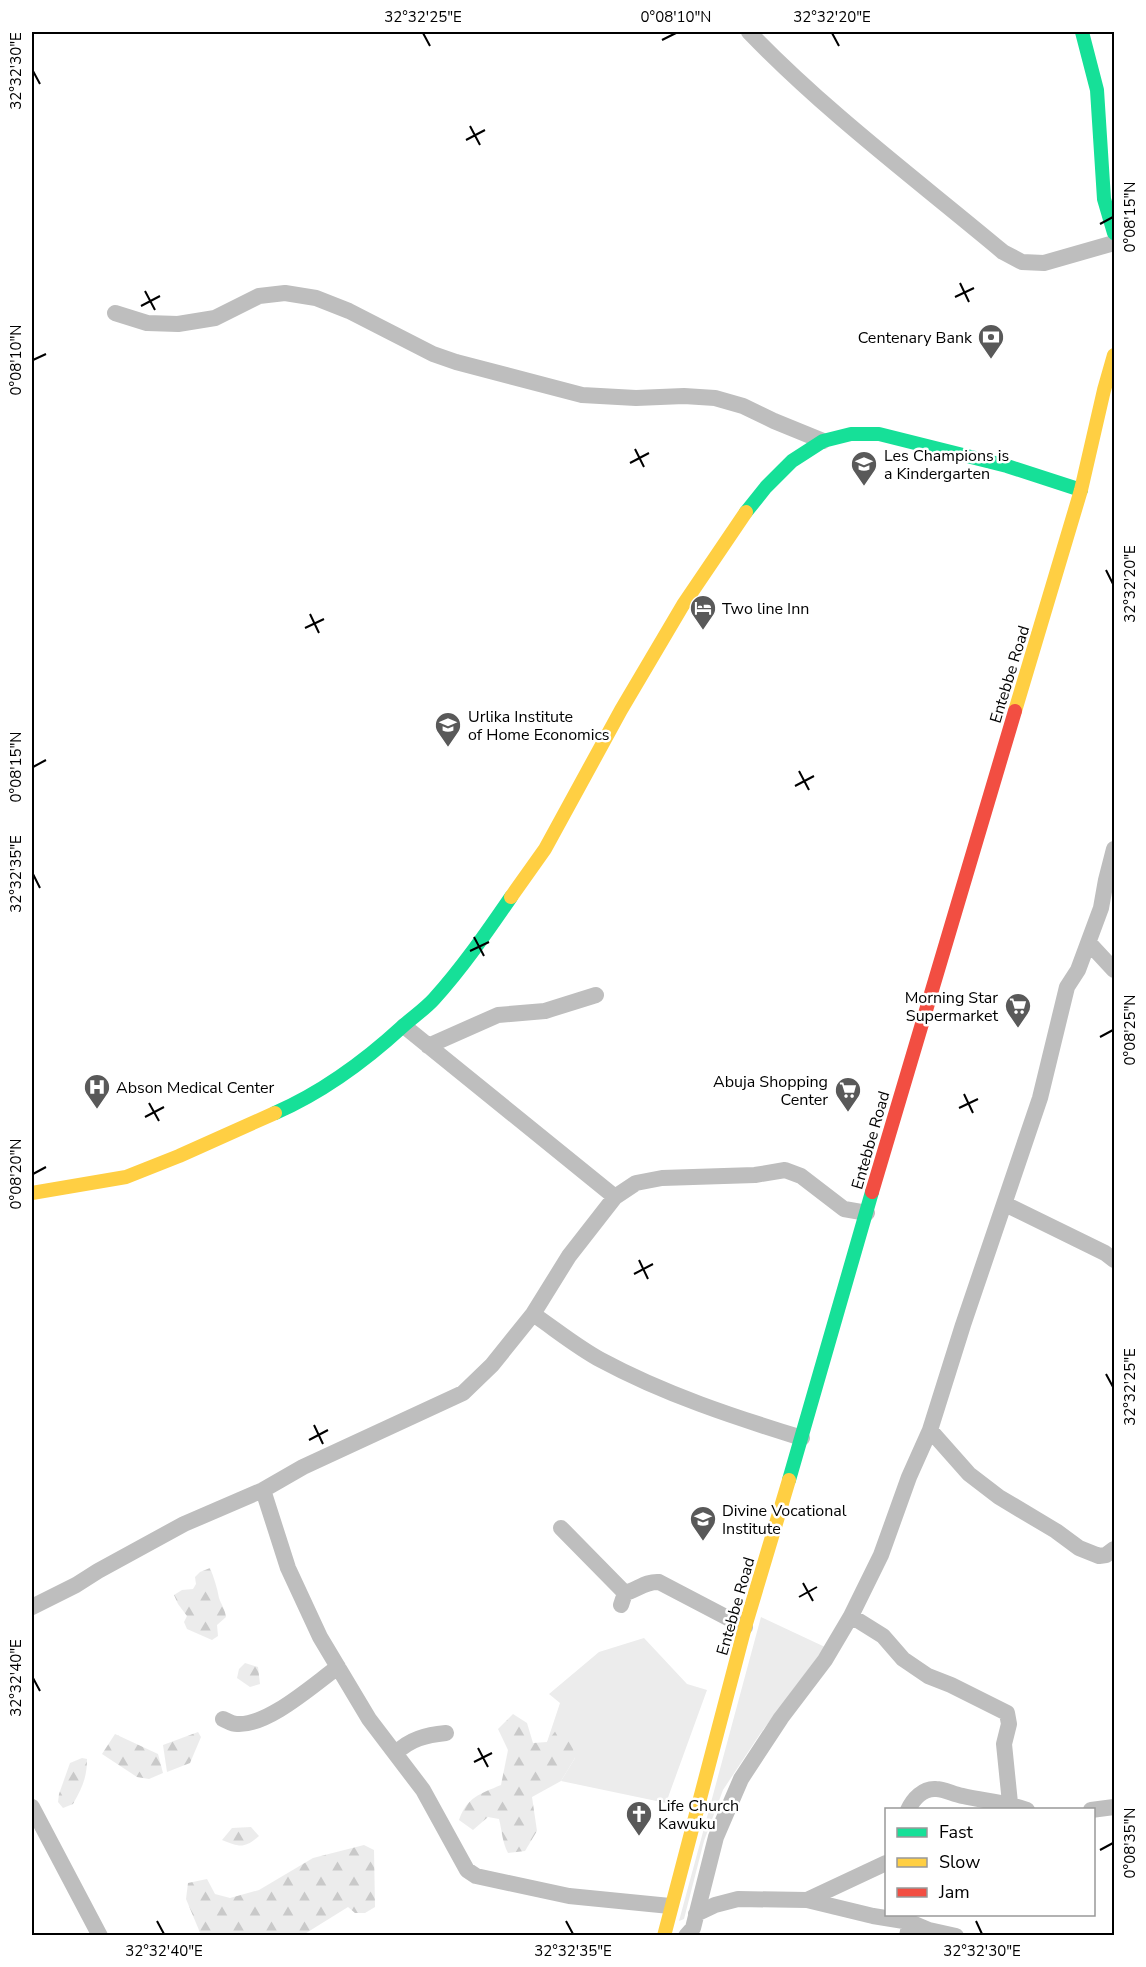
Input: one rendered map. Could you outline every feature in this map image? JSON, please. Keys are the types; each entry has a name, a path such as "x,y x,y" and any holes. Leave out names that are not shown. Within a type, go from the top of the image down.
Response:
{"main road":[{"path":"1082,32 1097,91 1101,176 1109,222 1114,233"},
{"name":"Entebbe Road","path":"664,1935 745,1627 1081,490 1114,355"},
{"path":"32,1194 126,1177 282,1111 334,1081 372,1054 433,1000 476,946 544,849 621,710 683,605 738,522 792,461 823,441 851,434 879,434 1007,466 1081,490"}],"street":[{"path":"749,32 837,115 1003,252 1022,262 1044,263 1114,243"},
{"path":"115,313 147,323 178,324 215,318 259,296 285,293 316,298 349,311 433,354 456,362 582,395 715,398 743,406 823,441"},
{"path":"686,1935 693,1928 716,1837 741,1779 781,1718 825,1660 851,1616 881,1555 909,1477 930,1430 963,1324 1040,1098 1067,987 1078,970 1101,908 1110,879 1114,849"},
{"path":"1089,943 1114,970"},
{"path":"428,1046 498,1015 545,1011 596,995"},
{"path":"404,1026 615,1197"},
{"path":"32,1608 184,1524 263,1490 303,1467 463,1393 492,1365 533,1314 569,1256 615,1197 636,1183 651,1179 755,1175 785,1170 801,1176 844,1209 867,1213"},
{"path":"1005,1204 1105,1253 1114,1260"},
{"path":"533,1314 600,1359 636,1376 696,1402 802,1438"},
{"path":"930,1430 969,1474 999,1497 1056,1531 1079,1548 1099,1556 1106,1555 1114,1549"},
{"path":"263,1490 288,1568 321,1636 369,1719 423,1790 460,1859 471,1874 569,1896 670,1906"},
{"path":"561,1528 623,1599 645,1584 659,1582 745,1627"},
{"path":"851,1616 883,1636 903,1659 928,1676 1007,1713 1009,1724 1004,1744 1010,1803"},
{"path":"223,1719 235,1724 247,1723 272,1714 338,1666"},
{"path":"396,1753 411,1741 428,1734 446,1733"},
{"path":"908,1808 917,1796 924,1791 935,1789 960,1796 1010,1803 1024,1808"},
{"path":"32,1807 100,1935"},
{"path":"1095,1809 1114,1807"},
{"path":"807,1900 885,1863"},
{"path":"696,1914 715,1905 738,1899 807,1900 873,1916 909,1928 956,1935"}],"green space":[{"path":"210,1568 226,1617 217,1625 218,1636 212,1640 187,1629 184,1622 187,1616 174,1595 182,1590 193,1589 196,1584 195,1577"},
{"path":"761,1617 825,1647 760,1734 723,1790 704,1841 684,1919 679,1921"},
{"path":"644,1638 687,1684 707,1690 666,1803 561,1781 575,1758 547,1742 560,1703 549,1694 599,1652"},
{"path":"245,1663 258,1667 260,1684 250,1687 237,1678 239,1669"},
{"path":"513,1714 527,1723 533,1743 547,1742 557,1729 570,1735 575,1758 561,1781 532,1797 537,1831 525,1851 508,1853 499,1819 488,1817 473,1830 459,1820 470,1801 501,1785 508,1750 498,1729"},
{"path":"198,1732 201,1737 190,1763 167,1772 163,1745"},
{"path":"115,1734 158,1754 163,1773 149,1779 137,1777 102,1754"},
{"path":"82,1758 87,1759 83,1783 73,1804 63,1808 58,1802 59,1794 70,1763"},
{"path":"251,1827 259,1836 245,1845 222,1840 232,1828"},
{"path":"364,1845 374,1850 375,1907 365,1913 355,1913 348,1907 303,1935 201,1935 186,1899 188,1883 207,1879 215,1894 230,1898 259,1890 313,1858"}],"traffic: fast":[{"path":"1082,32 1097,90 1104,199 1114,233"},
{"path":"746,512 766,487 792,461 823,441 851,434 879,434 1007,466 1081,490"},
{"path":"275,1113 343,1075 427,1006 464,962 511,897"},
{"path":"789,1480 872,1192"}],"traffic: slow":[{"path":"1015,711 1081,490 1114,355"},
{"path":"511,897 545,849 621,710 683,605 746,512"},
{"path":"32,1193 126,1177 275,1113"},
{"path":"664,1936 745,1627 789,1480"}],"traffic: jam":[{"path":"872,1192 1015,711"}],"place":[{"name":"Centenary Bank","path":"991,360"},
{"name":"Les Champions is a Kindergarten","path":"864,487"},
{"name":"Two line Inn","path":"703,631"},
{"name":"Urlika Institute of Home Economics","path":"448,748"},
{"name":"Morning Star Supermarket","path":"1018,1029"},
{"name":"Abson Medical Center","path":"97,1110"},
{"name":"Abuja Shopping Center","path":"848,1113"},
{"name":"Divine Vocational Institute","path":"703,1542"},
{"name":"Life Church Kawuku","path":"639,1837"}]}
